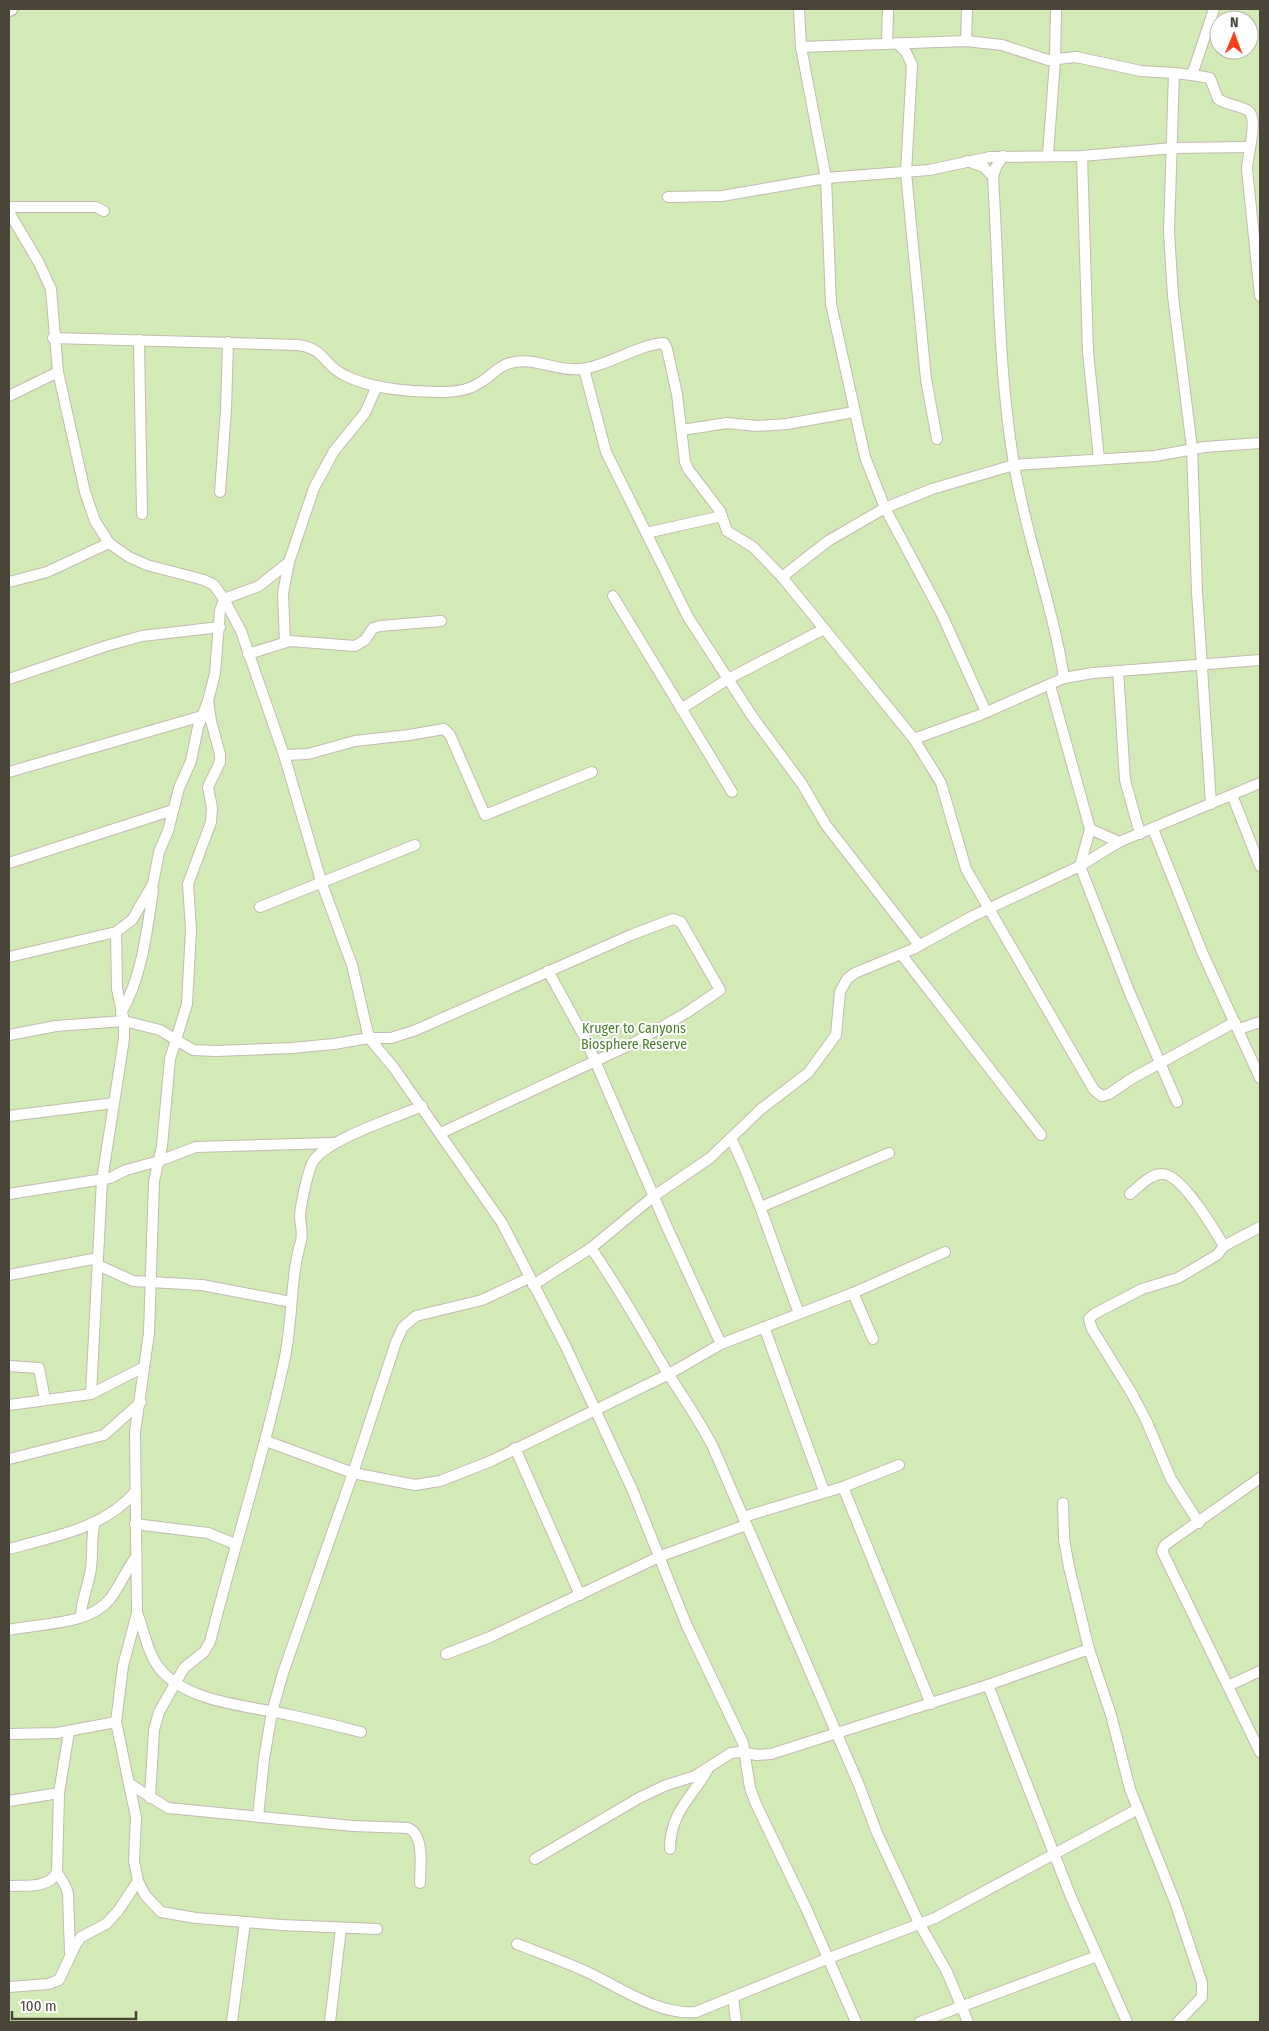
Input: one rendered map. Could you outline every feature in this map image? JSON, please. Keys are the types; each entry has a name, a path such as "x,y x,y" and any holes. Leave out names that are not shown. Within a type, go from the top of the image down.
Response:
{"street":[{"path":"798,9 801,47 826,178 831,304 865,457 885,508 942,615 986,712"},
{"path":"888,9 892,43"},
{"path":"966,41 967,9"},
{"path":"1048,155 1056,61 1056,9"},
{"path":"1192,75 1214,9"},
{"path":"801,47 966,41 1002,45 1056,61 1076,57 1141,71 1174,72 1210,78 1220,100 1251,112 1254,124 1247,169 1260,296"},
{"path":"892,43 906,52 912,65 906,173 926,379 938,439"},
{"path":"1174,72 1169,232 1173,296 1192,448 1201,666 1211,804"},
{"path":"668,197 722,196 826,178 906,173 1003,156 1082,156 1173,148 1249,147"},
{"path":"1003,156 996,167 993,177 1003,378 1014,464 1030,538 1058,643 1064,678"},
{"path":"1082,156 1088,352 1099,459"},
{"path":"967,161 984,168 993,177"},
{"path":"9,207 96,207 104,211"},
{"path":"9,212 48,280 52,297 53,338 58,372 85,492 95,521 109,543 129,557 147,565 204,580 214,586 224,599 241,631 284,756 322,884 352,965 369,1038 422,1106 502,1223 596,1409 661,1556 687,1626 738,1732 746,1752 750,1788 756,1804 829,1958 856,2022"},
{"path":"53,338 228,342 310,347 318,351 334,369 343,375 377,386 420,390 470,388 503,365 517,362 531,361 559,369 584,369 664,344 667,349 688,469 722,516 726,531 753,547 782,577 914,739 941,784 966,869 1098,1095 1109,1094 1131,1079 1237,1025 1260,1022"},
{"path":"140,340 142,514"},
{"path":"220,492 228,381 228,342"},
{"path":"584,369 606,452 688,617 772,746 802,784 826,825 919,945"},
{"path":"9,396 58,372"},
{"path":"285,642 284,593 289,562 314,488 334,451 365,413 377,386"},
{"path":"682,430 727,423 757,426 787,424 854,412"},
{"path":"782,577 828,541 885,508 932,488 1014,464 1163,455 1192,448 1260,443"},
{"path":"646,533 722,516"},
{"path":"9,582 47,572 109,543"},
{"path":"224,599 259,586 289,562"},
{"path":"614,596 680,709 732,792"},
{"path":"123,1017 137,972 159,852 168,831 173,810 191,761 215,673 220,611 224,599"},
{"path":"248,654 285,642 355,646 365,640 373,628 441,621"},
{"path":"9,679 106,646 142,636 220,628"},
{"path":"680,709 728,679 824,629"},
{"path":"914,739 986,712 1064,678 1118,671 1260,660"},
{"path":"1118,671 1122,760 1128,793 1140,834"},
{"path":"1050,684 1090,829 1080,866 1177,1102"},
{"path":"208,701 220,754 220,762 208,787 212,808 211,822 188,884 192,929 187,1004 169,1066 159,1161 153,1196 152,1283 149,1333 141,1402 135,1432 137,1613 124,1661 116,1722 136,1817 134,1861 138,1880 145,1895 161,1912 245,1922 378,1929"},
{"path":"9,772 202,716"},
{"path":"284,756 308,754 355,742 409,736 444,728 450,735 485,815 592,772"},
{"path":"258,1817 264,1759 272,1712 283,1673 353,1473 396,1342 409,1320 430,1311 482,1300 531,1281 591,1248 654,1196 710,1158 761,1109 808,1073 833,1041 838,1027 840,992 847,979 866,967 901,954 988,909 1080,866 1119,842 1260,783"},
{"path":"1232,795 1260,866"},
{"path":"9,863 173,810"},
{"path":"1090,829 1119,842"},
{"path":"1153,829 1203,954 1260,1078"},
{"path":"260,907 322,884 415,845"},
{"path":"9,957 116,932 132,920 154,884"},
{"path":"9,1035 56,1026 123,1017 160,1030 193,1050 292,1048 369,1038 391,1038 416,1030 548,971 665,922 678,920 686,929 720,990 655,1032 441,1133"},
{"path":"91,1394 102,1180 122,1054 123,1017 117,989 116,932"},
{"path":"901,954 1041,1135"},
{"path":"548,971 580,1027 721,1344"},
{"path":"9,1116 114,1102"},
{"path":"150,1798 156,1720 184,1668 207,1648 235,1544 266,1441 286,1355 295,1261 302,1234 302,1203 308,1173 316,1158 333,1144 422,1106"},
{"path":"731,1138 754,1187 799,1313"},
{"path":"9,1194 102,1180 126,1170 159,1161 183,1150 205,1145 333,1144"},
{"path":"760,1207 889,1153"},
{"path":"1130,1194 1155,1175 1162,1174 1172,1177 1206,1218 1224,1246"},
{"path":"1199,1523 1171,1479 1146,1420 1089,1321 1094,1314 1132,1293 1168,1282 1186,1274 1217,1255 1224,1246 1260,1227"},
{"path":"591,1248 627,1302 701,1424 837,1733 877,1833 919,1923 947,1972 968,2022"},
{"path":"266,1441 353,1473 415,1485 426,1484 491,1461 669,1374 721,1344 852,1293 945,1252"},
{"path":"9,1275 98,1262 133,1281 202,1285 291,1302"},
{"path":"852,1293 873,1339"},
{"path":"764,1328 824,1491"},
{"path":"9,1366 39,1368 45,1400"},
{"path":"9,1405 91,1394 144,1368"},
{"path":"9,1459 104,1435 141,1402"},
{"path":"515,1448 580,1595"},
{"path":"446,1654 580,1595 661,1556 824,1491 843,1486 899,1464"},
{"path":"1260,1478 1199,1523 1165,1544 1162,1550 1260,1752"},
{"path":"843,1486 930,1704"},
{"path":"9,1549 95,1522 120,1508 136,1491"},
{"path":"1063,1503 1064,1539 1068,1567 1089,1649 1138,1809 1175,1902 1202,1983 1202,1997 1178,2022"},
{"path":"81,1618 83,1595 90,1573 91,1540 95,1522"},
{"path":"135,1524 208,1532 235,1544"},
{"path":"9,1630 81,1618 102,1607 109,1600 136,1557"},
{"path":"137,1613 154,1658 175,1683 193,1693 361,1732"},
{"path":"535,1859 639,1798 664,1786 695,1776 731,1753 771,1754 988,1686 1089,1649"},
{"path":"1228,1686 1260,1671"},
{"path":"988,1686 1071,1897 1127,2022"},
{"path":"9,1734 42,1735 69,1732 116,1722"},
{"path":"9,1886 45,1884 57,1872 59,1793 69,1732"},
{"path":"670,1849 670,1835 676,1816 709,1768"},
{"path":"130,1784 168,1808 353,1826 408,1828 413,1830 419,1840 420,1883"},
{"path":"9,1801 59,1793"},
{"path":"517,1944 565,1962 636,1997 676,2011 696,2012 829,1958 935,1918 1138,1809"},
{"path":"57,1872 66,1886 68,1894 70,1954"},
{"path":"9,1987 55,1982 62,1976 70,1954 81,1937 106,1924 118,1911 138,1880"},
{"path":"232,2022 245,1922"},
{"path":"330,2022 342,1928"},
{"path":"920,2022 1097,1956"},
{"path":"733,1997 736,2022"}],"green space":[{"name":"Kruger to Canyons Biosphere Reserve","path":"9,9 1260,9 1260,2022 9,2022"}]}
